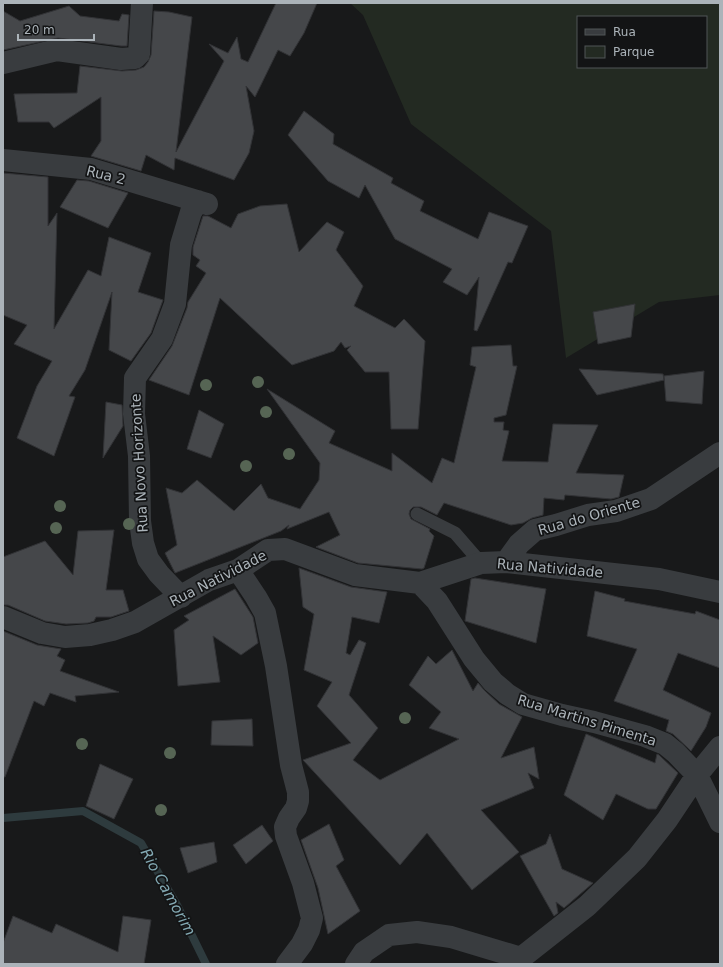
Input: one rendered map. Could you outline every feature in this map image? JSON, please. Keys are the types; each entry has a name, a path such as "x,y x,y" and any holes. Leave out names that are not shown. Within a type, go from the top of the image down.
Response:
{"street":[{"path":"3,63 56,50 122,59 135,58 139,54 142,3"},
{"name":"Rua 2","path":"3,160 91,169 202,203"},
{"name":"Rua Novo Horizonte","path":"180,596 159,574 148,559 143,543 140,521 139,456 134,414 135,378 162,339 175,304 180,245 191,212 202,203"},
{"name":"Rua do Oriente","path":"506,562 519,544 535,530 588,515 616,511 652,498 720,453"},
{"name":"Rua Natividade","path":"3,617 42,633 65,637 90,635 112,630 135,622 209,580 238,570 268,550 285,549 355,575 420,583 481,563 506,562 659,579 720,592"},
{"path":"238,570 265,613 276,666 291,765 298,792 296,808 285,827 286,836 303,883 312,918 309,930 302,944 287,964"},
{"name":"Rua Martins Pimenta","path":"420,583 437,601 479,665 493,682 506,694 523,704 623,730 665,744 697,775 720,822"},
{"path":"356,964 364,952 389,935 417,932 451,937 521,961 587,906 638,858 667,820 697,775 720,747"}],"lane":[{"path":"418,514 455,533 481,563"}],"green space":[{"path":"350,3 720,3 720,295 659,302 566,358 551,231 411,124 363,15"}],"building":[{"path":"276,3 317,3 304,33 290,56 278,50 255,97 246,86 254,131 249,153 234,180 175,158 174,170 146,155 141,171 91,156 101,141 101,97 54,128 49,122 18,122 14,94 77,93 80,66 122,71 136,70 144,67 151,55 154,11 169,12 192,17 176,152 224,61 209,44 228,53 237,37 241,59 248,62"},
{"path":"69,6 80,16 119,21 122,14 129,15 127,46 58,38 3,50 3,11 20,21"},
{"path":"304,111 334,134 333,144 393,178 391,183 424,201 420,211 478,239 489,212 528,226 512,263 508,262 477,331 474,330 479,277 467,295 443,282 452,269 395,239 365,185 359,198 328,181 288,135"},
{"path":"3,173 48,177 48,226 57,213 54,329 88,270 101,276 109,237 151,253 138,292 163,300 151,333 131,361 109,350 112,292 85,370 69,396 75,397 54,456 17,438 37,386 52,361 14,344 27,325 3,315"},
{"path":"77,180 89,181 128,193 108,228 60,207"},
{"path":"287,204 299,252 327,222 344,232 336,250 363,286 354,306 395,328 404,319 425,341 418,429 391,429 389,372 365,372 347,350 351,346 345,348 341,342 334,351 292,365 220,298 189,395 149,380 172,346 188,302 206,273 196,266 200,260 193,255 193,247 203,216 208,216 231,228 238,214 260,206"},
{"path":"635,304 631,337 598,344 593,312"},
{"path":"511,345 513,366 517,366 506,415 494,418 494,422 504,422 503,430 509,431 502,461 548,462 553,424 598,425 576,473 624,475 619,497 611,499 565,495 564,500 544,498 543,515 532,518 523,523 511,525 444,503 437,515 421,507 413,507 409,514 411,519 430,529 429,531 434,536 424,568 422,569 358,563 316,547 340,535 329,512 287,529 289,525 281,531 175,573 165,553 177,545 166,488 182,493 197,480 234,511 261,484 268,498 300,509 319,480 320,463 267,389 335,431 329,443 392,471 392,453 432,483 442,458 454,463 476,367 470,365 472,347"},
{"path":"579,369 663,374 664,380 597,395"},
{"path":"704,371 702,404 666,401 664,376"},
{"path":"106,402 122,405 123,426 103,458"},
{"path":"199,410 224,424 211,458 187,449"},
{"path":"114,530 106,590 123,590 129,611 111,617 96,617 94,621 88,623 66,624 45,621 8,605 3,605 3,557 45,541 73,575 78,531"},
{"path":"299,568 351,587 387,592 379,623 352,617 346,653 350,655 359,640 366,643 349,695 378,728 353,760 380,780 459,739 429,728 441,712 409,685 428,656 436,664 452,650 473,691 478,683 499,704 522,717 501,758 534,747 539,779 528,773 534,788 481,810 519,852 472,890 427,833 400,865 303,760 351,743 317,706 332,682 304,670 314,614 303,607"},
{"path":"475,578 546,589 536,643 465,621 471,579"},
{"path":"235,589 253,617 258,643 241,655 213,636 220,682 178,686 174,630 189,620 184,616"},
{"path":"595,591 625,599 624,601 695,614 696,611 720,620 720,668 678,653 663,690 711,713 706,727 691,751 673,734 666,731 669,720 614,701 637,649 587,636"},
{"path":"3,631 37,645 61,649 57,656 65,660 60,671 119,692 75,696 76,702 50,693 44,706 34,701 5,777 3,777"},
{"path":"252,719 253,746 211,745 212,721"},
{"path":"586,734 655,763 657,754 678,773 656,809 648,809 616,794 603,820 564,795"},
{"path":"100,764 133,779 114,819 86,806"},
{"path":"329,824 344,860 336,866 360,911 328,934 318,888 301,840"},
{"path":"262,825 273,841 246,864 233,845"},
{"path":"550,834 562,869 593,883 564,908 556,902 558,913 554,916 520,856 546,844"},
{"path":"214,842 217,862 188,873 180,848"},
{"path":"13,916 52,933 56,924 118,952 123,916 151,920 144,964 3,964 3,943"}],"waterway":[{"name":"Rio Camorim","path":"3,818 83,811 141,843 177,905 206,964"}]}
